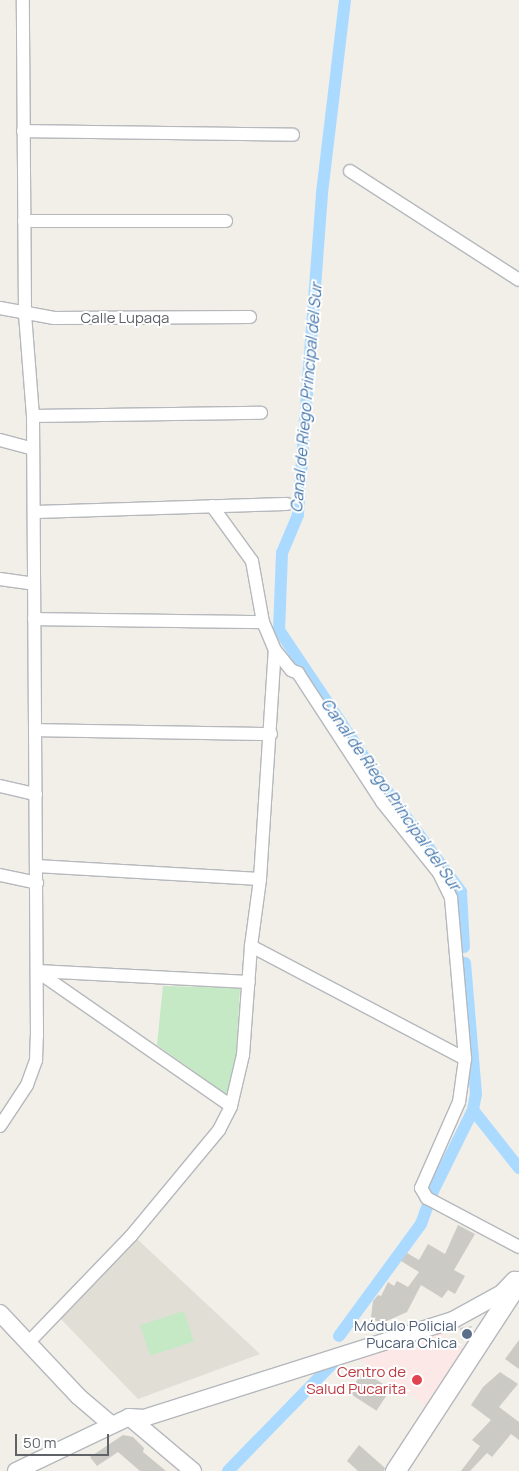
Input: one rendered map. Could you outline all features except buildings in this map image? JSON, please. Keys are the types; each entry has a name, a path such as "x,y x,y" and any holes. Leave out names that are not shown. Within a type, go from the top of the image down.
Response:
{"main road":[{"path":"395,1471 519,1281"}],"street":[{"path":"0,1126 27,1085 36,1060 37,883 33,416 25,314 23,0"},
{"path":"23,131 292,135"},
{"path":"350,171 519,280"},
{"path":"24,221 226,221"},
{"name":"Calle Lupaqa","path":"0,308 54,318 250,317"},
{"path":"33,416 260,413"},
{"path":"0,440 33,449"},
{"path":"34,512 287,504"},
{"path":"212,506 252,561 263,622 275,650 291,670 298,673 382,802 446,887 454,912 465,1058 459,1102 423,1180 423,1194 519,1247"},
{"path":"0,579 34,584"},
{"path":"34,619 263,622"},
{"path":"28,1343 131,1236 219,1130 230,1106 243,1054 251,946 260,879 275,650"},
{"path":"35,730 271,734"},
{"path":"0,786 36,794"},
{"path":"36,866 260,879"},
{"path":"0,875 37,883"},
{"path":"251,946 465,1058"},
{"path":"37,971 249,982"},
{"path":"37,971 230,1106"},
{"path":"16,1471 129,1417 144,1418 453,1320 502,1293 519,1275"},
{"path":"0,1313 79,1397 112,1425"},
{"path":"129,1417 193,1471"}],"shaded area":[{"path":"135,1237 260,1354 138,1399 59,1317"},
{"name":"Centro de Salud Pucarita","path":"437,1330 465,1350 426,1405 354,1356"}],"green space":[{"path":"163,986 240,988 236,1058 227,1095 157,1045"},
{"path":"184,1311 194,1341 150,1356 140,1325"}],"waterway":[{"name":"Canal de Riego Principal del Sur","path":"345,0 322,194 298,515 282,553 279,630 382,784 461,892 464,947"},
{"name":"Canal de Riego Principal del Sur","path":"465,963 476,1094 473,1110 519,1168"},
{"path":"339,1336 421,1224 432,1193 473,1110"},
{"path":"228,1471 335,1361"}],"place":[{"name":"Módulo Policial Pucara Chica","path":"467,1334"},
{"name":"Centro de Salud Pucarita","path":"417,1380"}]}
